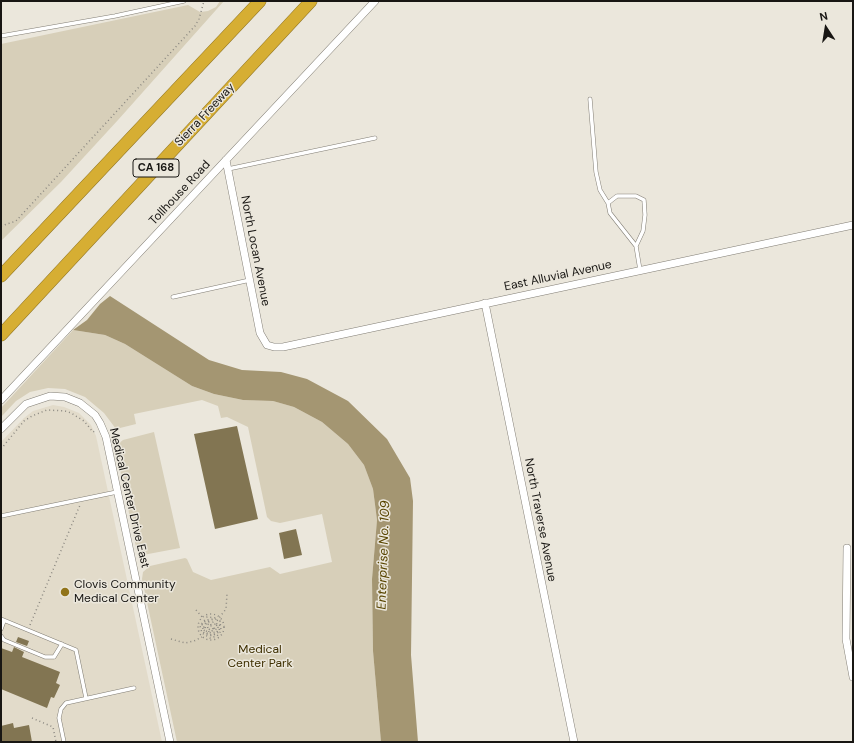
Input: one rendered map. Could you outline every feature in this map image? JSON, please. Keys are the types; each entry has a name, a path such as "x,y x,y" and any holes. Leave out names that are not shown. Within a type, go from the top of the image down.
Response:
{"highway":[{"name":"CA 168","path":"1,275 260,1"},
{"name":"Sierra Freeway","path":"1,335 311,1"}],"street":[{"name":"Tollhouse Road","path":"1,400 375,1"},
{"name":"North Locan Avenue","path":"226,160 260,333 267,345"},
{"name":"East Alluvial Avenue","path":"267,345 282,347 853,225"},
{"name":"North Traverse Avenue","path":"485,303 574,742"},
{"name":"Medical Center Drive East","path":"1,429 20,409 33,400 57,396 65,397 80,403 95,415 105,434 170,742"},
{"path":"847,548 846,639 853,677"}],"lane":[{"path":"1,36 115,16 184,1"},
{"path":"590,99 596,172 600,190 608,203 610,213 636,246 640,270"},
{"path":"228,169 375,138"},
{"path":"608,203 617,196 626,194 636,196 644,200 645,215 643,231 636,246"},
{"path":"173,297 250,280"},
{"path":"1,516 117,492"},
{"path":"1,629 3,620 76,650 86,698"},
{"path":"1,636 4,640 45,657 54,657 62,644"},
{"path":"64,742 59,718 61,709 69,701 134,688"}],"path":[{"path":"1,226 16,221 195,26 199,19 204,1"},
{"path":"1,449 24,421 47,410 60,410 71,413 84,421 93,432 96,431"},
{"path":"28,631 82,500"},
{"path":"211,625 212,623 209,623 206,627 209,632 214,630 215,623 217,626 216,630 212,633 206,631 205,626 207,622 213,622 217,618 207,617 200,626 202,633 210,638 217,636 221,631 220,621 219,632 212,636 204,633 202,625 206,620 214,619 206,622 203,626 206,633 213,635 218,630 216,622 226,609 227,594"},
{"path":"196,610 203,618"},
{"path":"171,639 189,642 202,637 214,640 221,636 224,628 220,618 210,614 203,618 198,625 198,629 202,637"},
{"path":"32,718 53,727 56,742"}],"shaded area":[{"name":"Clovis Community Medical Center","path":"53,405 64,407 79,413 91,425 96,436 162,742 1,742 1,442 24,418 33,411"}],"green space":[{"path":"220,1 224,1 118,120 61,182 1,241 1,44 188,5 200,12 208,11 216,7"},
{"name":"Medical Center Park","path":"73,330 105,335 125,344 192,386 214,394 243,400 273,401 294,407 322,422 348,444 364,465 373,489 377,520 372,579 373,651 381,742 177,742 142,579 143,572 150,566 185,558 187,559 193,572 211,580 270,567 280,574 332,562 322,514 280,523 271,521 267,517 248,427 227,417 221,418 218,406 202,400 134,414 136,424 116,429 104,413 85,397 65,389 48,388 30,392 16,401 1,417 1,408"},
{"path":"154,432 180,548 143,555 136,547 116,450 118,444 123,440"}],"water":[{"name":"Enterprise No. 109","path":"110,296 209,360 242,370 281,372 307,379 348,401 387,439 410,478 413,501 411,655 418,742 381,742 373,651 372,579 377,520 373,489 364,465 348,444 322,422 294,407 273,401 243,400 214,394 192,386 125,344 105,335 73,330 87,320 100,304"}],"building":[{"path":"237,426 258,519 215,529 194,434"},
{"path":"296,529 302,555 284,559 279,533"},
{"path":"18,637 29,641 27,646 16,642"},
{"path":"14,647 24,652 22,657 60,672 56,683 60,685 54,698 51,697 47,708 1,689 1,648 12,652"},
{"path":"13,723 14,728 29,725 32,742 1,742 1,726"}],"place":[{"name":"Clovis Community Medical Center","path":"65,592"}]}
